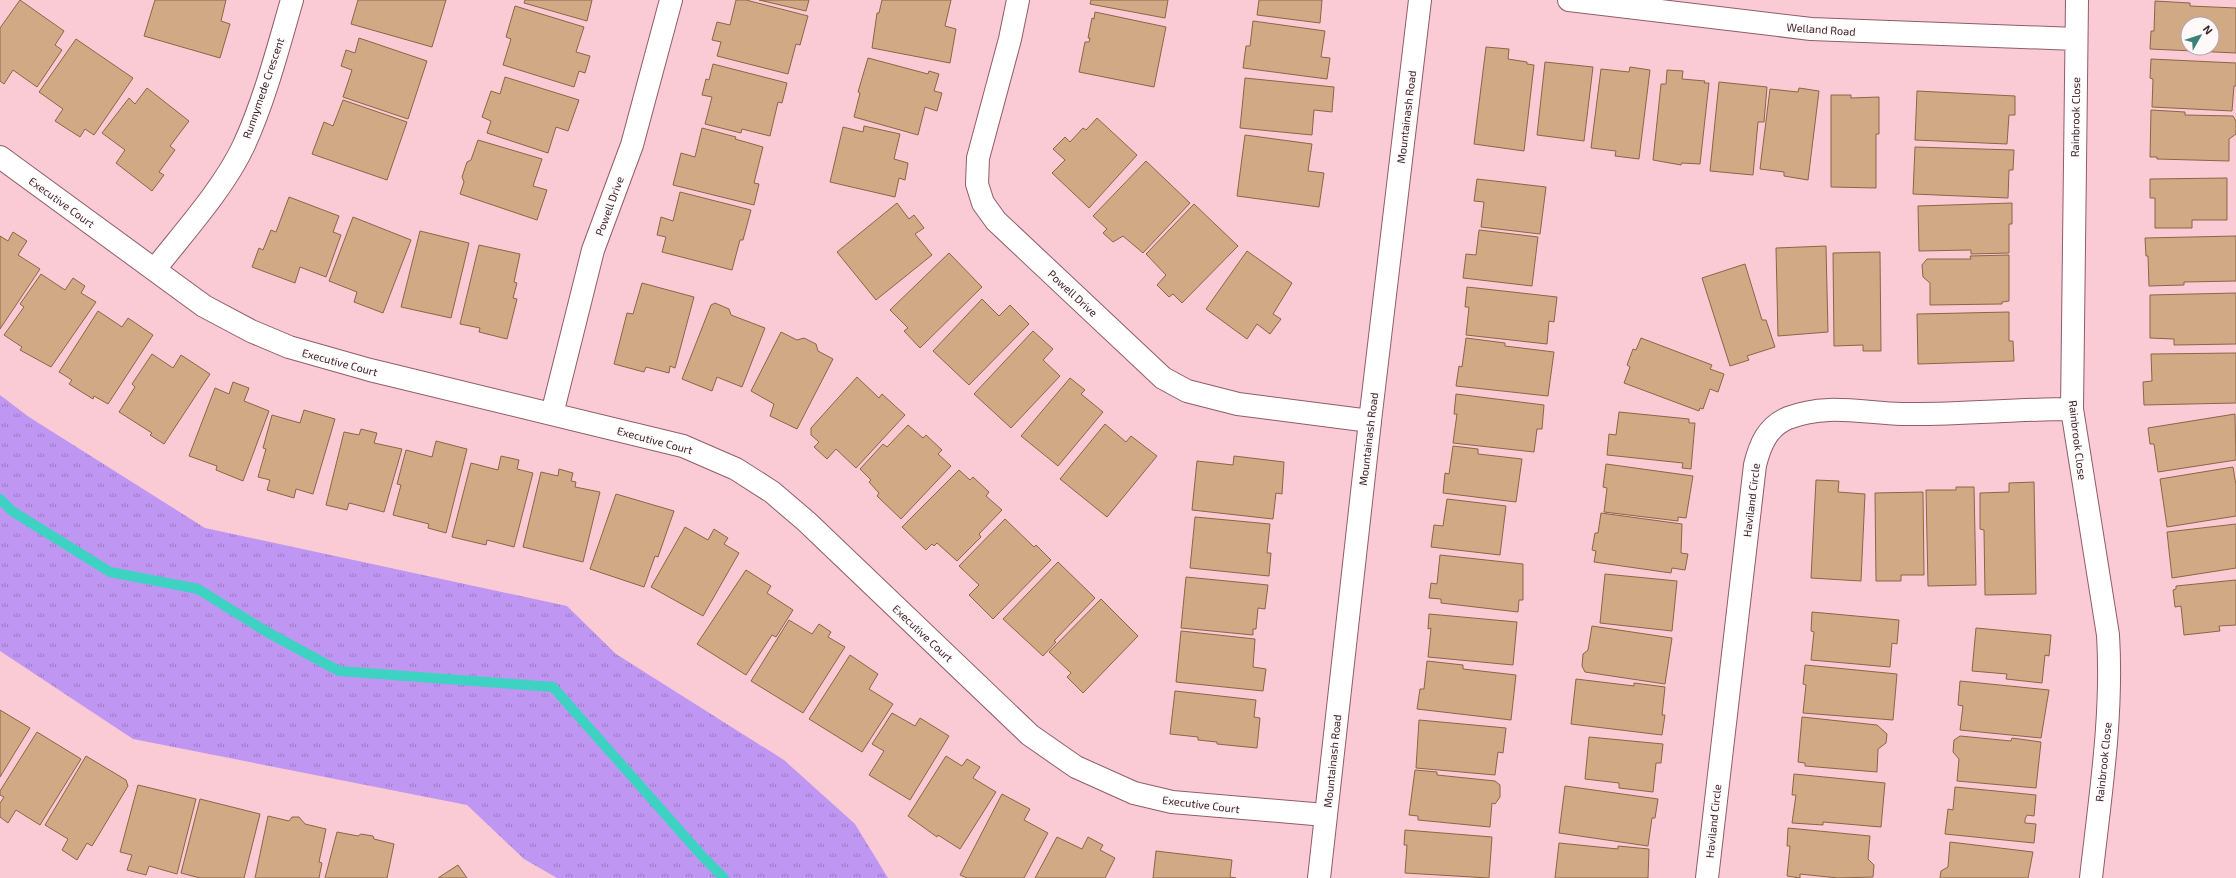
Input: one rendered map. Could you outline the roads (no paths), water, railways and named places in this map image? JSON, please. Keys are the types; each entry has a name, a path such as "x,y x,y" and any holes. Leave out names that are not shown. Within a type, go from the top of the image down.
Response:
{"street":[{"name":"Runnymede Crescent","path":"155,269 225,177 243,145 264,90 292,0"},
{"name":"Powell Drive","path":"552,414 594,250 632,145 671,0"},
{"name":"Powell Drive","path":"1018,0 1010,39 978,158 977,184 982,203 996,221 1163,378 1181,388 1212,398 1238,404 1370,421"},
{"name":"Mountainash Road","path":"1319,878 1370,421 1420,0"},
{"name":"Welland Road","path":"1569,0 1811,29 2076,39"},
{"name":"Rainbrook Close","path":"2077,0 2072,409 2108,635 2110,671 2108,716 2091,878"},
{"name":"Executive Court","path":"0,157 204,306 251,332 289,347 370,370 683,446 736,469 772,492 807,522 1030,735 1076,767 1134,794 1172,802 1325,815"},
{"name":"Haviland Circle","path":"1707,878 1754,465 1760,444 1772,429 1787,418 1825,408 1902,414 2072,409"}],"waterway":[{"path":"0,499 12,511 110,572 198,589 267,632 339,671 553,687 703,857 724,878"}]}
